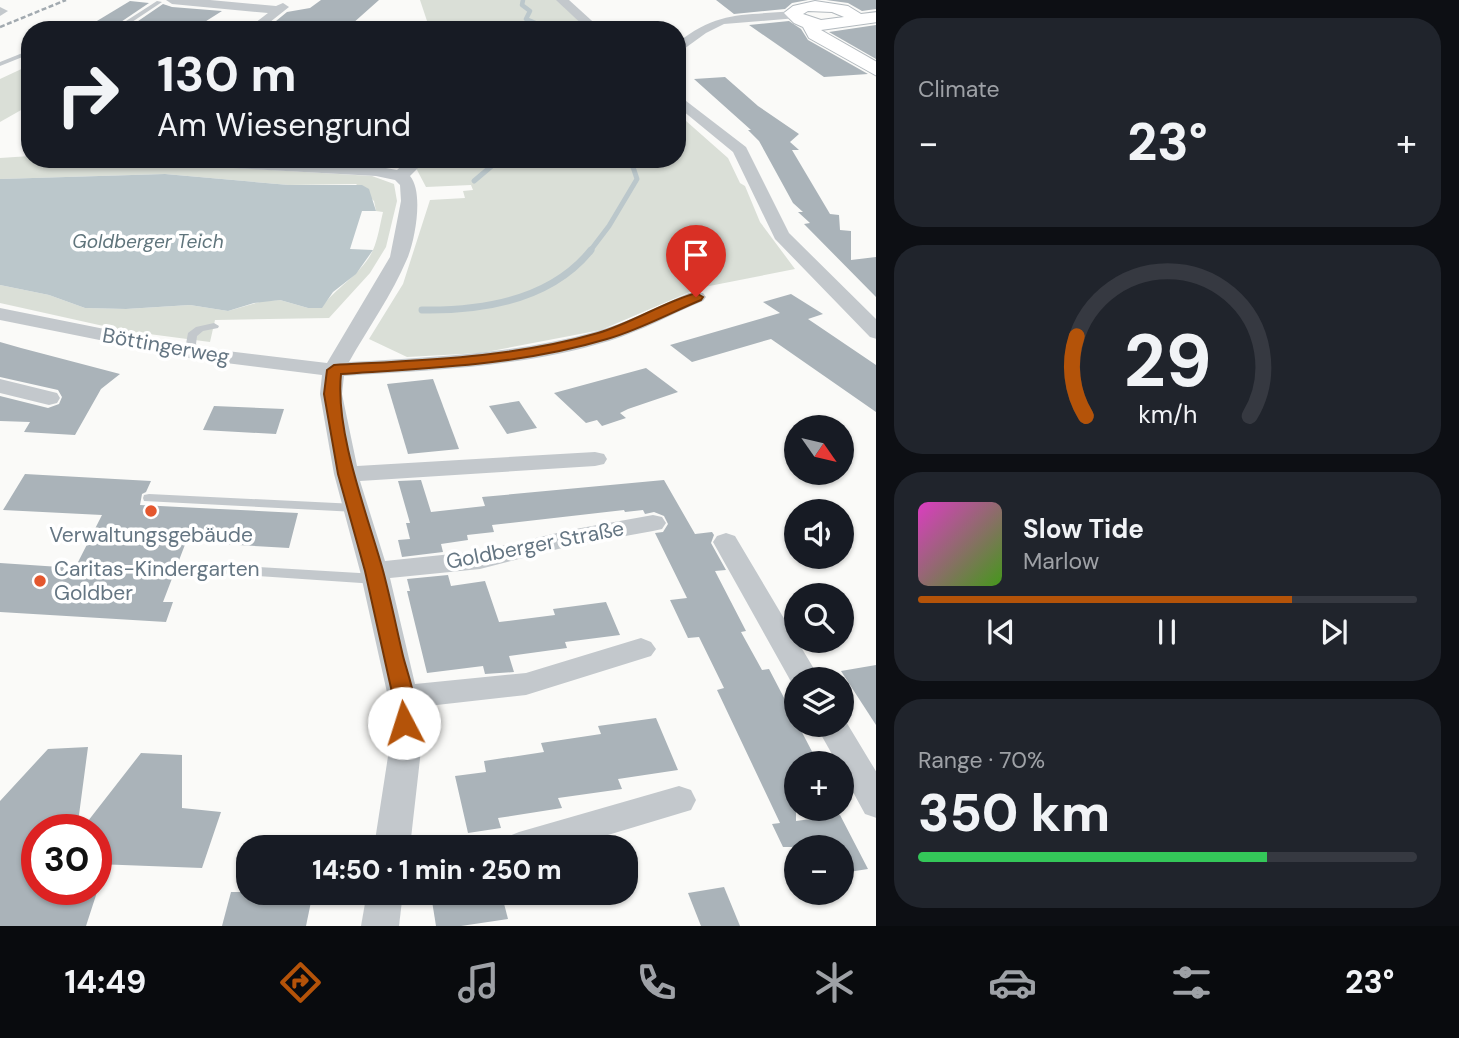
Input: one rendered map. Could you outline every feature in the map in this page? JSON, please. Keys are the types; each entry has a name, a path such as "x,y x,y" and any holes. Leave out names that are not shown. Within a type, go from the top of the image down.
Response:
{"main road":[{"path":"797,10 831,24 850,22 852,15"},
{"path":"797,10 876,16"},
{"path":"797,10 815,34 838,45 876,71"},
{"path":"831,24 826,32 838,45"}],"street":[{"path":"264,21 292,0"},
{"path":"562,0 586,21"},
{"path":"165,1 278,10"},
{"path":"686,43 702,30 719,22 797,10"},
{"path":"686,105 740,150 781,235 876,333"},
{"path":"322,168 376,171 401,176 408,184 410,201 399,257 334,370 331,394 346,474 375,575 403,697 405,750 394,835"},
{"path":"401,176 409,168"},
{"name":"Böttingerweg","path":"0,314 194,353 334,370 477,360 539,351 604,336 696,297"},
{"path":"0,386 49,398"},
{"path":"346,474 595,459"},
{"name":"Goldberger Straße","path":"375,575 480,560 570,538 653,523"},
{"path":"726,542 798,667"},
{"path":"403,697 526,684 641,649"},
{"path":"841,737 868,772 876,804"},
{"path":"560,835 679,800"},
{"path":"380,926 383,905"}],"lane":[{"path":"131,21 165,1"},
{"path":"0,64 21,56"},
{"path":"194,353 192,335 200,329 214,326"},
{"path":"149,498 356,508"},
{"path":"205,569 375,575"}],"shaded area":[{"path":"420,0 559,0 579,21 427,21"},
{"path":"21,69 21,110 0,122 0,79"},
{"path":"686,121 728,158 740,183 745,186 760,222 795,269 699,288 601,330 481,353 407,357 369,339 403,284 430,200 465,198 463,191 473,190 471,185 426,187 416,168 686,168"},
{"path":"21,157 21,168 237,168 372,176 394,184 397,201 386,247 370,273 329,318 215,320 210,342 126,331 0,303 0,285 49,295 85,308 126,309 190,305 228,311 263,301 280,300 308,308 321,308 368,259 376,241 383,212 376,211 374,201 356,184 289,185 165,174 0,179 0,158"}],"water":[{"name":"Goldberger Teich","path":"165,174 289,185 362,185 369,189 376,211 362,211 350,249 373,250 356,274 333,292 322,308 308,308 280,300 254,303 228,311 190,305 126,309 85,308 49,295 0,285 0,179"}],"building":[{"path":"321,0 379,0 355,21 276,21 287,12 310,8"},
{"path":"716,0 808,0 792,3 785,9 734,14"},
{"path":"826,0 876,0 876,9 862,11 848,3"},
{"path":"130,1 149,3 122,21 97,21"},
{"path":"163,4 222,11 206,21 138,21"},
{"path":"789,21 801,29 808,40 868,74 824,77 749,25"},
{"path":"876,25 876,59 829,32"},
{"path":"725,77 758,106 799,134 790,142 799,150 792,150 830,214 839,215 840,230 851,231 851,260 876,257 876,297 804,224 810,223 798,212 803,212 793,203 759,141 748,130 751,130 694,79"},
{"path":"791,294 823,314 808,319 876,365 876,412 771,339 692,362 670,345 780,313 763,302"},
{"path":"0,342 120,374 101,389 75,435 24,432 30,422 0,421 0,396 48,408 59,404 62,397 58,390 0,377"},
{"path":"646,368 678,392 628,409 620,413 626,418 602,426 597,420 586,423 554,393"},
{"path":"433,379 459,449 408,454 387,384"},
{"path":"519,401 537,428 507,434 489,406"},
{"path":"214,406 284,409 276,434 203,430"},
{"path":"25,474 151,481 146,492 142,494 140,505 298,513 289,548 186,542 163,602 173,602 166,622 0,612 0,563 75,568 102,515 3,510"},
{"path":"421,480 431,512 485,506 482,497 664,480 695,534 712,532 714,535 711,543 726,570 715,571 746,631 741,632 762,670 769,669 784,698 784,737 804,737 812,751 784,751 784,821 843,821 850,835 784,835 783,847 772,824 780,823 717,690 724,688 699,637 688,638 670,600 687,598 655,533 663,532 668,524 664,516 654,512 645,514 643,510 624,510 492,525 494,532 467,535 468,540 441,544 443,552 402,557 398,540 410,539 406,523 410,523 398,481"},
{"path":"448,575 451,586 485,581 499,622 555,615 553,609 606,602 620,635 565,642 567,648 509,656 514,672 485,674 483,666 427,673 407,591 410,591 407,579"},
{"path":"876,665 876,725 854,691 854,669"},
{"path":"656,718 678,770 618,779 622,789 558,798 562,808 498,818 501,828 468,833 455,776 486,772 484,761 544,752 541,743 601,734 598,726"},
{"path":"88,747 79,814 21,814 21,905 93,905 86,926 0,926 0,801 48,749"},
{"path":"141,753 182,755 182,808 221,812 202,868 112,865 112,814 93,814"},
{"path":"854,842 868,869 854,871"},
{"path":"724,887 740,926 701,926 688,893"},
{"path":"231,892 236,892 236,905 310,905 306,926 222,926"},
{"path":"433,905 504,905 508,919 461,926 436,926"}],"waterway":[{"path":"523,0 522,5 530,11 526,19 531,21"},
{"path":"474,181 489,168"},
{"path":"590,251 609,226 637,179 633,168"},
{"path":"422,310 469,308 515,299 556,281 575,267 591,250"}],"railway":[{"path":"0,27 66,0"}],"place":[{"name":"Verwaltungsgebäude","path":"151,511"},
{"name":"Caritas-Kindergarten Goldber","path":"40,581"}],"route":[{"path":"404,723 403,697 374,571 346,474 331,394 334,370 477,360 570,345 634,325 696,297"}]}
